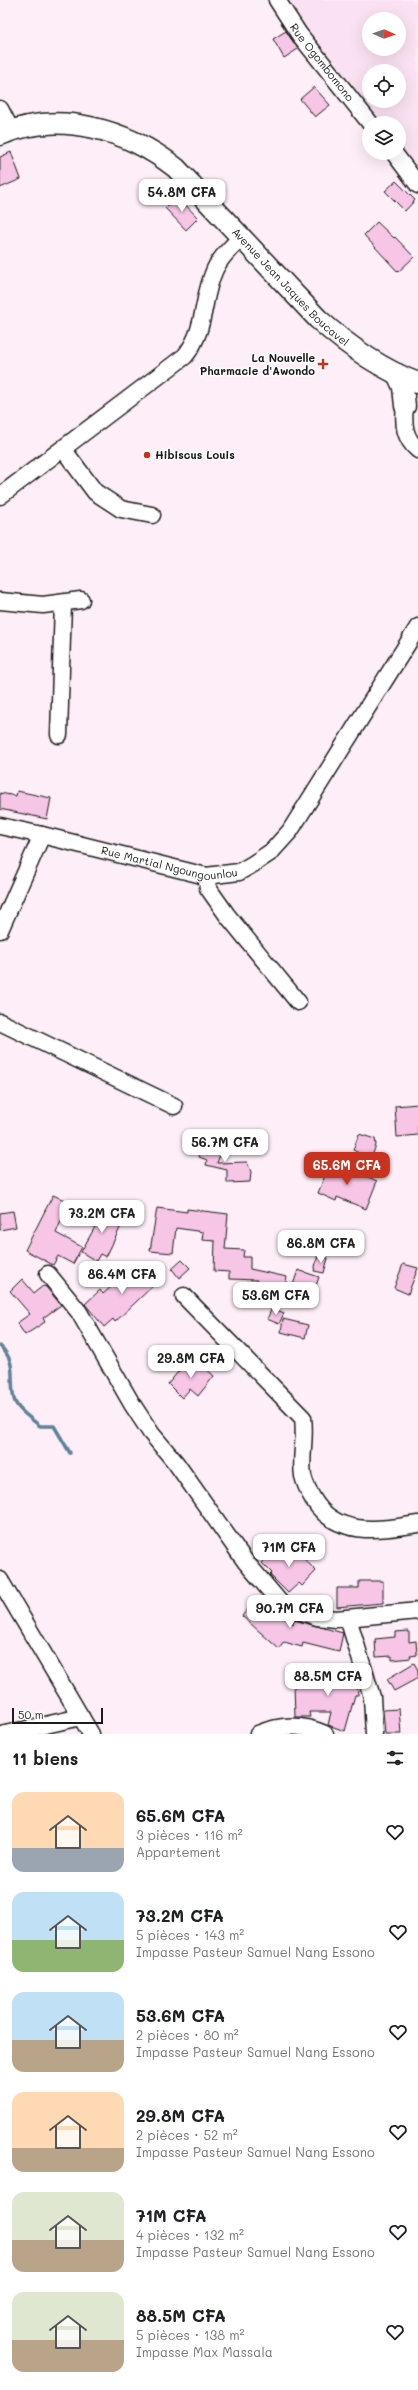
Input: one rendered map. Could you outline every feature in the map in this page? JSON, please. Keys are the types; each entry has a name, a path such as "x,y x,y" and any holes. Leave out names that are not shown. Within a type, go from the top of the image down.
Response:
{"main road":[{"name":"Avenue Jean Jaques Boucavel","path":"5,133 48,124 66,124 97,128 130,139 149,149 176,168 318,319 340,339 366,357 397,374 418,383"},
{"path":"397,374 403,387 405,406"},
{"path":"405,406 408,399 418,390"}],"street":[{"name":"Rue Ogombomono","path":"277,0 299,34 364,116"},
{"path":"0,109 5,133"},
{"path":"399,160 418,185"},
{"path":"0,496 185,356 195,344 210,282 216,268 228,251 241,237"},
{"path":"405,406 405,431 410,443 418,450"},
{"path":"63,449 95,492 121,509 152,515"},
{"path":"0,601 24,605 81,600"},
{"path":"59,735 63,602"},
{"name":"Rue Martial Ngoungounlou","path":"0,826 206,876 238,872 271,852 290,831 418,627"},
{"path":"0,930 42,835"},
{"path":"206,876 208,888 227,915 298,1002"},
{"path":"0,1022 174,1106"},
{"path":"48,1274 79,1312 132,1404 151,1433 176,1463 263,1583 283,1606 291,1610 326,1618 348,1618 418,1611"},
{"path":"184,1296 303,1418 305,1434 303,1476 318,1507 344,1527 357,1529 418,1524"},
{"path":"0,1580 91,1734"},
{"path":"348,1618 372,1697 374,1734"},
{"path":"5,1734 81,1717"},
{"path":"258,1734 293,1726 312,1729 324,1734"}],"shaded area":[{"path":"285,0 411,0 418,6 418,172 406,156 406,116 374,116 367,108 406,108 406,64 362,64 362,102 322,54"}],"building":[{"path":"286,31 298,49 284,58 273,39"},
{"path":"314,87 330,105 315,117 300,99"},
{"path":"11,152 21,179 0,188 0,157"},
{"path":"396,181 415,200 405,211 385,191"},
{"path":"177,196 198,218 186,230 165,208"},
{"path":"377,222 394,238 395,237 414,257 398,272 364,235"},
{"path":"17,791 51,798 47,819 0,809 0,793 16,796"},
{"path":"418,1104 418,1135 397,1137 395,1106"},
{"path":"359,1134 375,1139 376,1145 371,1159 353,1150"},
{"path":"203,1141 224,1144 217,1163 247,1162 251,1172 250,1182 227,1183 227,1170 206,1165 207,1160 199,1157"},
{"path":"331,1161 377,1181 366,1209 337,1197 336,1201 318,1193"},
{"path":"53,1195 69,1202 56,1233 82,1247 73,1264 58,1256 53,1265 25,1250"},
{"path":"99,1207 124,1220 106,1257 100,1254 96,1261 81,1252 95,1227 90,1224"},
{"path":"157,1208 187,1212 187,1209 228,1214 225,1249 244,1250 243,1257 250,1257 250,1269 287,1277 281,1302 261,1298 264,1284 256,1283 257,1280 229,1279 229,1272 214,1271 215,1241 202,1240 203,1232 176,1228 173,1253 150,1251"},
{"path":"13,1211 16,1227 0,1230 0,1213"},
{"path":"318,1255 328,1258 324,1273 314,1271"},
{"path":"182,1260 190,1268 179,1278 172,1269"},
{"path":"140,1261 158,1281 115,1322 113,1319 104,1327 85,1304 100,1290 103,1294"},
{"path":"403,1264 418,1268 408,1294 394,1288"},
{"path":"298,1270 319,1277 314,1292 293,1285"},
{"path":"22,1279 34,1293 43,1286 46,1287 61,1305 43,1318 45,1322 25,1335 17,1323 30,1314 10,1291"},
{"path":"272,1308 284,1313 279,1324 267,1319"},
{"path":"283,1319 308,1325 305,1338 281,1332"},
{"path":"187,1361 194,1368 199,1362 214,1376 198,1396 190,1389 182,1398 168,1384"},
{"path":"290,1544 316,1571 302,1586 299,1583 288,1593 270,1575 272,1573 262,1563 279,1546 283,1551"},
{"path":"359,1581 383,1581 383,1603 337,1607 337,1588 359,1588"},
{"path":"257,1598 293,1624 294,1620 343,1633 339,1652 303,1643 302,1647 284,1642 279,1649 242,1616"},
{"path":"409,1631 409,1642 416,1641 417,1655 410,1656 411,1658 392,1660 392,1656 376,1657 375,1639 395,1637 395,1632"},
{"path":"414,1663 418,1670 418,1678 394,1691 387,1679"},
{"path":"352,1668 352,1673 355,1673 357,1681 358,1695 355,1695 345,1731 328,1725 331,1712 309,1712 310,1717 295,1717 294,1684 327,1683 327,1674 334,1674 334,1669"},
{"path":"399,1709 401,1734 385,1734 383,1710"}],"waterway":[{"path":"0,1346 9,1358 12,1371 14,1399 18,1407 40,1426 54,1426 70,1453"}],"place":[{"name":"La Nouvelle Pharmacie d'Awondo","path":"323,364"},
{"name":"Hibiscus Louis","path":"147,455"}]}
